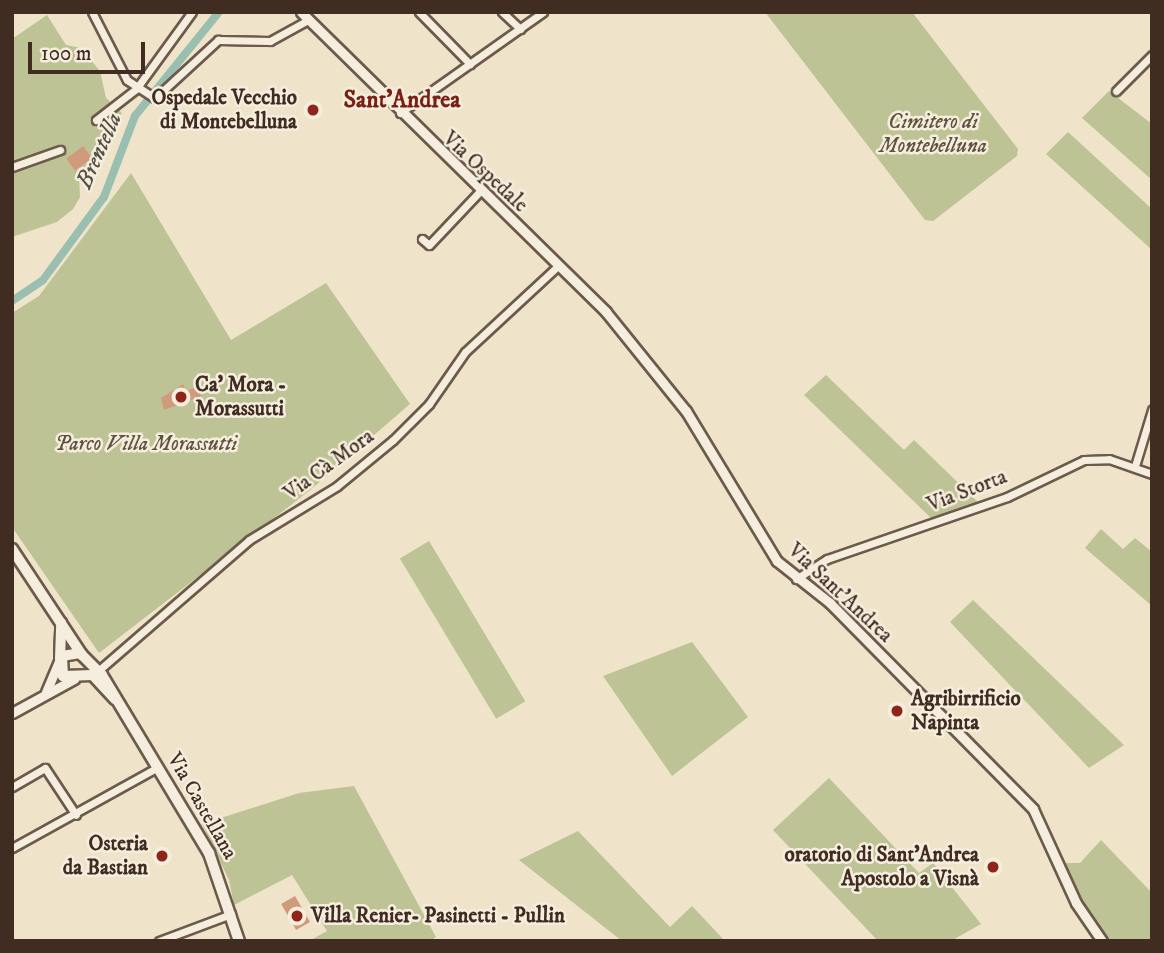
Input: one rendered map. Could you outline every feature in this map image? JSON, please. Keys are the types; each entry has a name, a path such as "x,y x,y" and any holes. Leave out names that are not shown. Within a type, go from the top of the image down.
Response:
{"main road":[{"name":"Via Castellana","path":"12,549 83,656 99,670 209,853 239,941"},
{"path":"59,618 60,660 63,676 77,678 83,656 70,651 60,660"},
{"name":"Via Castellana","path":"77,678 95,676 115,699"}],"street":[{"path":"92,12 136,89 151,98 218,40 270,41 305,16"},
{"path":"96,120 136,89 192,12"},
{"path":"419,12 470,64"},
{"path":"502,12 520,29"},
{"path":"400,113 543,12"},
{"name":"Via Ospedale","path":"305,16 400,113 559,265"},
{"path":"1116,91 1152,55"},
{"path":"12,167 60,150"},
{"path":"422,239 429,246 480,191"},
{"name":"Via Cà Mora","path":"99,670 248,540 337,486 374,455 447,379 487,329 559,265"},
{"name":"Via Sant'Andrea","path":"559,265 686,411 777,561 830,604 1016,788 1102,941"},
{"path":"1135,466 1152,410"},
{"name":"Via Storta","path":"796,579 827,559 1007,497 1084,460 1135,466 1152,474"},
{"path":"42,695 60,660"},
{"path":"12,713 77,678"},
{"path":"12,848 76,815 158,767"},
{"path":"12,788 45,768 76,815"},
{"path":"159,941 231,914"}],"green space":[{"name":"Cimitero di Montebelluna","path":"765,12 912,12 1018,149 1017,156 933,221 925,220"},
{"path":"47,15 66,45 81,48 100,71 106,98 122,113 104,139 103,158 79,173 80,197 73,209 57,222 12,237 12,39"},
{"path":"1109,91 1152,124 1152,180 1082,118"},
{"path":"1068,132 1152,209 1152,250 1046,154"},
{"name":"Parco Villa Morassutti","path":"131,173 231,340 326,283 410,404 309,491 99,653 12,527 12,313 39,296"},
{"path":"826,375 904,450 914,440 979,503 932,519 804,395"},
{"path":"1101,529 1123,549 1135,538 1152,552 1152,606 1085,548"},
{"path":"429,541 525,701 496,719 400,559"},
{"path":"973,600 1124,745 1089,768 950,622"},
{"path":"692,642 748,717 672,776 603,676"},
{"path":"829,778 919,873 933,863 981,924 951,941 878,941 773,830"},
{"path":"354,786 436,937 430,941 309,941 327,931 292,875 234,905 229,880 202,824 299,793"},
{"path":"578,831 670,927 692,906 725,941 622,941 519,860"},
{"path":"1101,840 1152,893 1152,941 1107,941 1081,902 1062,863 1080,863"}],"building":[{"path":"83,146 92,158 75,171 66,159"},
{"name":"Ca' Mora - Morassutti","path":"183,384 186,391 197,387 201,396 164,410 161,398"},
{"name":"Villa Renier- Pasinetti - Pullin","path":"295,896 310,922 296,930 281,904"}],"waterway":[{"name":"Brentella","path":"12,301 43,280 104,197 135,116 219,12"}],"place":[{"name":"Ospedale Vecchio di Montebelluna","path":"313,110"},
{"name":"Ca' Mora - Morassutti","path":"181,397"},
{"name":"Agribirrificio Napinta","path":"897,711"},
{"name":"Osteria da Bastian","path":"162,856"},
{"name":"oratorio di Sant'Andrea Apostolo a Visnà","path":"993,867"},
{"name":"Villa Renier- Pasinetti - Pullin","path":"297,916"}],"district":[{"name":"Sant'Andrea","path":"402,101"}]}
